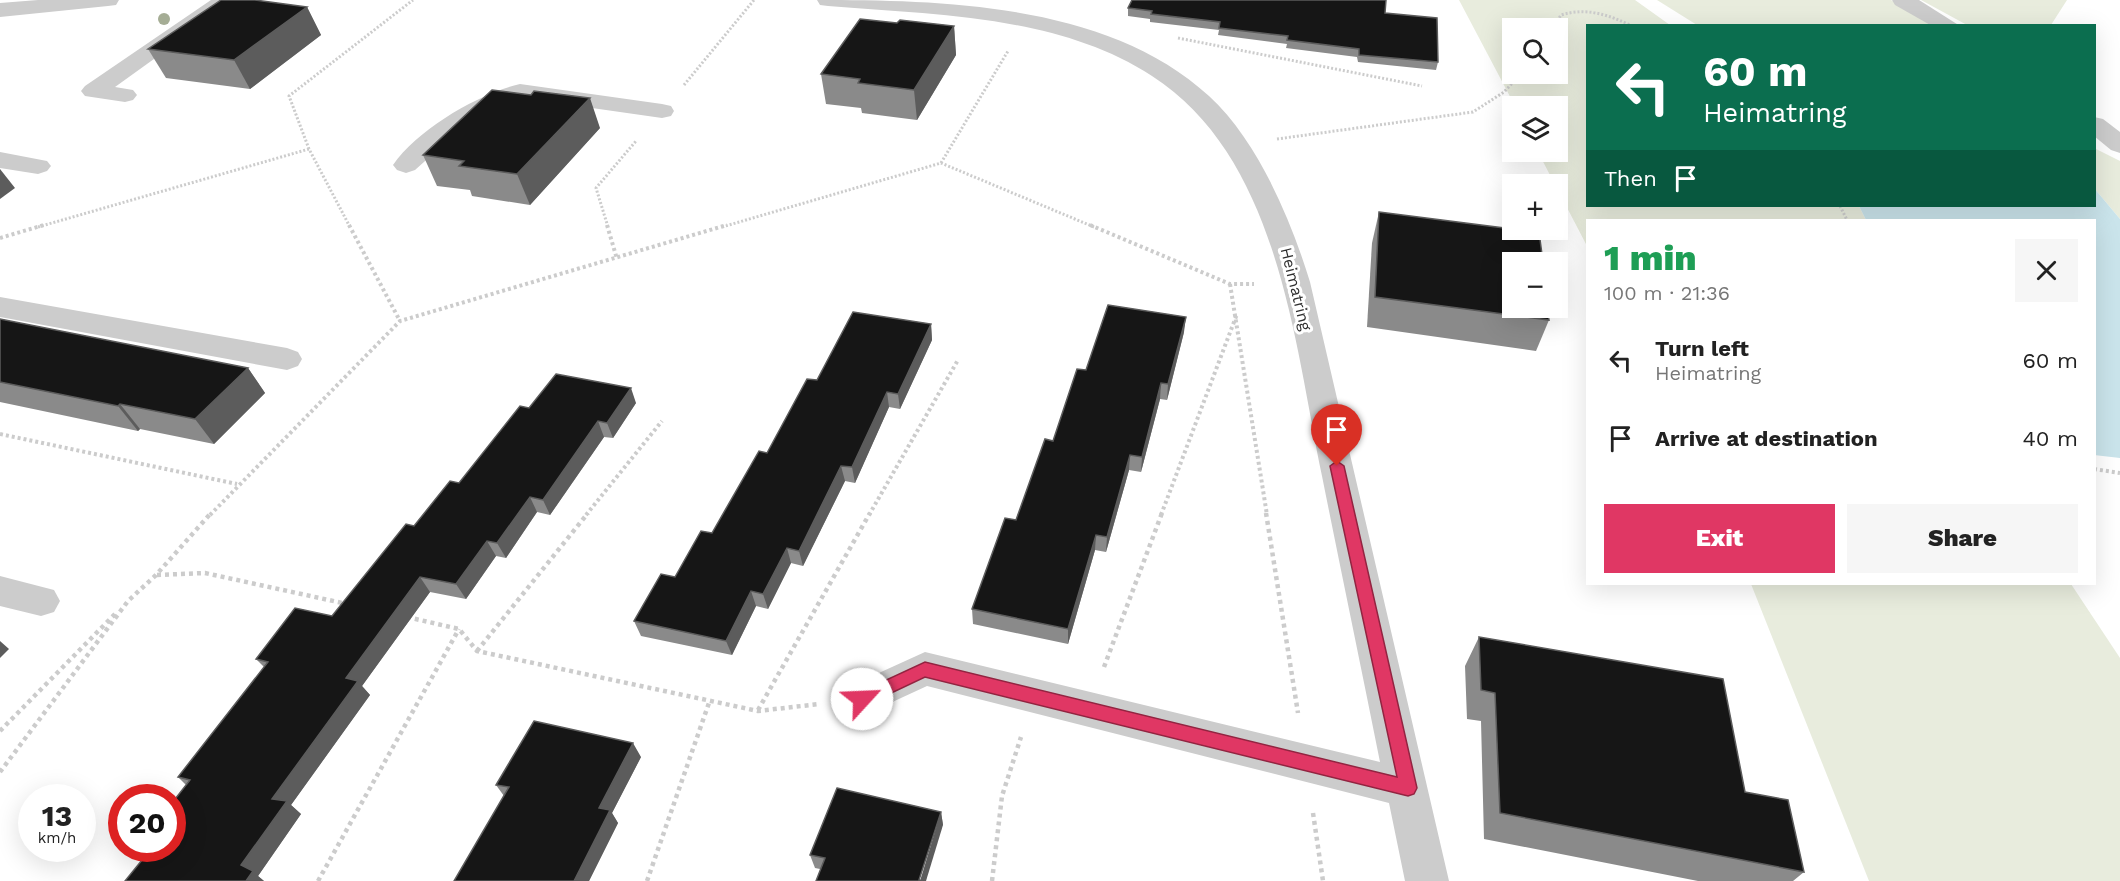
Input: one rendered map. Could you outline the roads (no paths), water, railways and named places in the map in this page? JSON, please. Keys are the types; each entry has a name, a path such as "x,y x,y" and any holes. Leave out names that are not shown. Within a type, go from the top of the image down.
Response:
{"street":[{"path":"0,10 108,0"},
{"path":"125,95 93,91 225,0"},
{"name":"Heimatring","path":"828,0 1026,21 1109,46 1149,65 1200,100 1235,144 1268,201 1282,233 1296,282 1427,881"},
{"path":"1904,0 1946,24"},
{"path":"406,165 453,123 488,103 520,91 662,111"},
{"path":"0,160 38,166"},
{"path":"0,307 286,359"},
{"path":"0,591 41,601"},
{"path":"862,699 925,669 1408,788"}],"water":[{"path":"2096,190 2120,219 2120,458 2096,455 2096,219 1866,219 1860,207 2096,207"}]}
